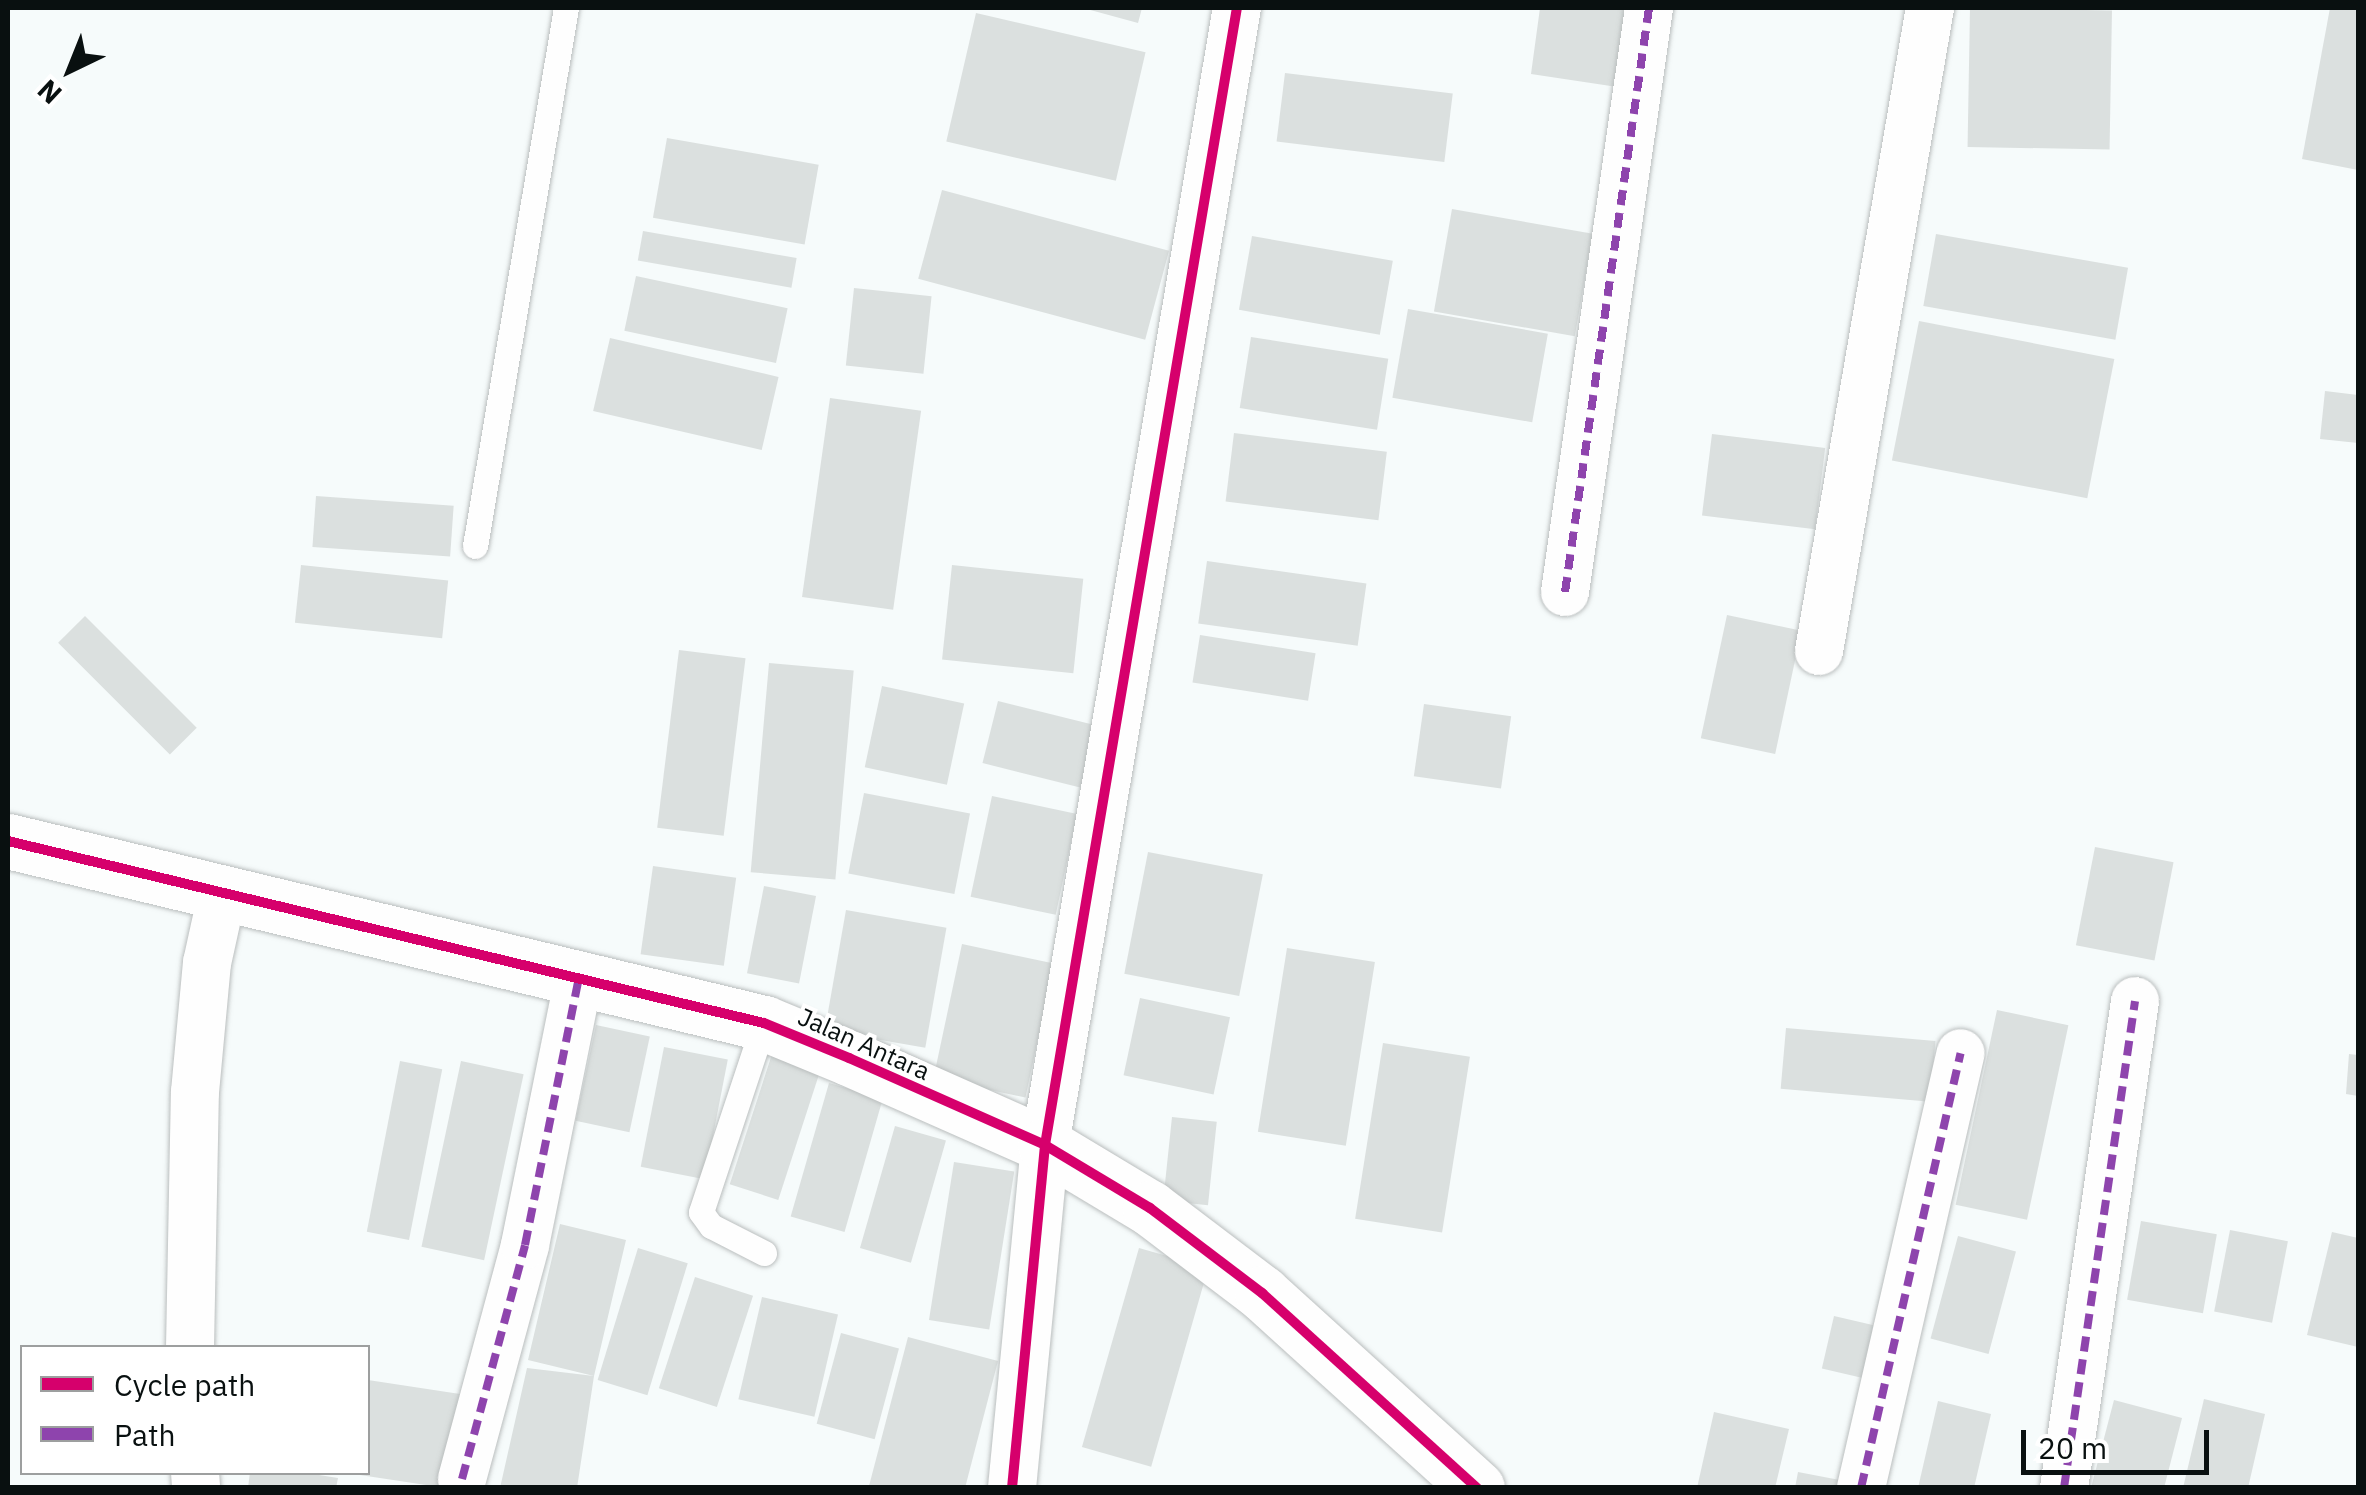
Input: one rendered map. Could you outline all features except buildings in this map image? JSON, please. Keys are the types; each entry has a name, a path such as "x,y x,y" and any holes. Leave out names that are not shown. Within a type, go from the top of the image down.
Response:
{"street":[{"path":"1012,1488 1045,1146 1237,8"},
{"path":"1565,592 1649,8"},
{"path":"1819,651 1930,8"},
{"name":"Jalan Antara","path":"8,841 764,1023 1045,1146 1150,1208 1262,1292 1477,1488"},
{"path":"190,1345 195,1092 208,963 223,890"},
{"path":"462,1480 525,1245 578,978"},
{"path":"2064,1488 2135,1001"},
{"path":"1861,1488 1961,1053"}],"lane":[{"path":"475,546 566,8"},
{"path":"764,1023 700,1212 711,1226 764,1252"}],"marked path":[{"path":"1565,592 1649,8"},
{"path":"462,1479 525,1245 579,978"},
{"path":"2064,1488 2135,1001"},
{"path":"1861,1488 1961,1053"}],"cycle path":[{"path":"1012,1488 1045,1145 1237,8"},
{"path":"8,841 764,1023 849,1058 1045,1145 1150,1208 1262,1293 1477,1488"}]}
